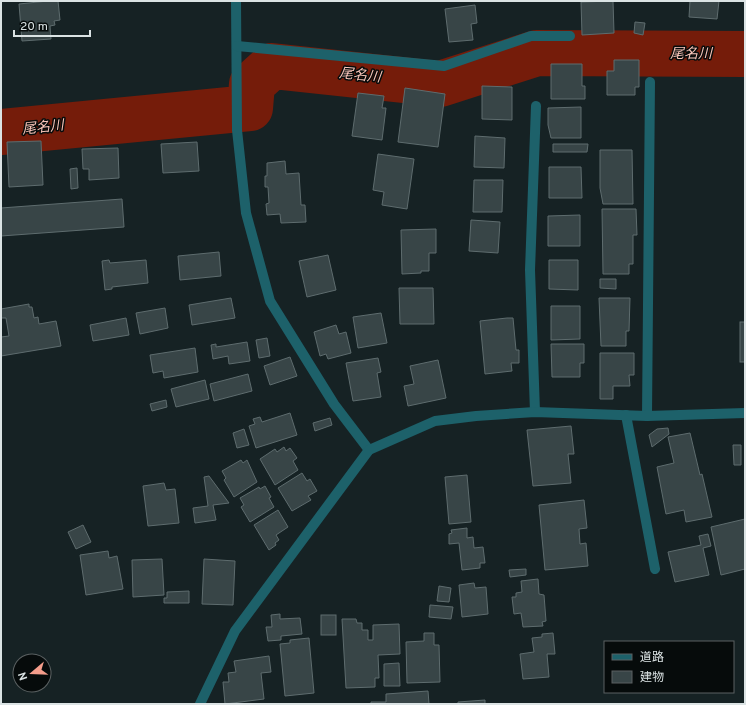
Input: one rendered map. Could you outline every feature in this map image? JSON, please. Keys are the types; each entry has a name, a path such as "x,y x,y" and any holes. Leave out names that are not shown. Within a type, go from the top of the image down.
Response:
{"street":[{"path":"236,1 237,130 246,213 270,301 334,404 369,450"},
{"path":"237,46 444,66 532,36 570,36"},
{"path":"647,416 650,82"},
{"path":"535,412 530,270 536,106"},
{"path":"200,704 235,631 369,450 435,421 535,412 647,416 745,413"},
{"path":"626,415 655,569"}],"building":[{"path":"58,1 60,20 54,21 55,25 50,26 51,39 22,41 19,4"},
{"path":"613,1 614,33 582,35 581,2"},
{"path":"690,1 719,1 717,19 689,17"},
{"path":"475,5 477,23 471,24 473,40 449,42 445,9"},
{"path":"635,22 645,23 643,35 634,33"},
{"path":"614,60 639,60 639,87 635,87 635,95 607,95 607,71 614,71"},
{"path":"551,64 582,64 582,86 585,86 585,99 551,99"},
{"path":"482,86 512,87 512,120 482,119"},
{"path":"405,88 445,94 438,147 398,142"},
{"path":"358,93 384,96 382,108 386,108 382,140 352,136"},
{"path":"581,107 581,138 551,138 548,125 548,108"},
{"path":"475,136 505,138 504,168 474,167"},
{"path":"41,141 43,185 9,187 7,142"},
{"path":"197,142 199,171 163,173 161,144"},
{"path":"553,144 588,144 587,152 553,152"},
{"path":"118,148 119,178 89,180 89,169 83,169 82,149"},
{"path":"600,150 632,150 633,204 603,204 600,188"},
{"path":"378,154 414,159 407,209 382,205 384,192 373,190"},
{"path":"285,161 286,174 299,173 301,205 305,205 306,222 281,223 280,214 267,215 266,204 269,203 268,187 265,187 265,176 267,176 267,163"},
{"path":"549,167 581,167 582,198 549,198"},
{"path":"77,168 78,188 71,189 70,169"},
{"path":"474,180 503,180 502,212 473,212"},
{"path":"122,199 124,227 1,236 1,208"},
{"path":"602,209 636,209 637,235 633,235 633,264 629,264 629,274 603,274"},
{"path":"580,215 580,246 548,246 548,216"},
{"path":"471,220 500,222 498,253 469,251"},
{"path":"436,229 436,253 429,253 429,271 402,274 401,230"},
{"path":"219,252 221,276 180,280 178,256"},
{"path":"328,255 336,290 307,297 299,261"},
{"path":"109,260 110,263 146,260 148,283 112,287 112,289 105,290 102,261"},
{"path":"549,260 578,260 578,290 549,289"},
{"path":"600,279 616,279 616,289 600,288"},
{"path":"399,288 433,288 434,324 400,324"},
{"path":"231,298 235,318 192,325 189,305"},
{"path":"599,298 630,298 629,331 626,331 626,346 601,346"},
{"path":"29,304 29,307 32,307 34,318 38,317 39,324 56,321 61,346 1,356 1,337 9,336 6,318 1,318 1,309"},
{"path":"551,306 580,306 580,339 551,340"},
{"path":"165,308 168,328 140,334 136,313"},
{"path":"381,313 387,343 358,348 353,317"},
{"path":"126,318 129,335 93,341 90,325"},
{"path":"513,318 516,350 519,350 519,363 511,363 512,371 485,374 480,321"},
{"path":"740,322 745,322 745,362 740,362"},
{"path":"336,325 339,334 346,332 351,353 328,359 326,354 320,356 314,332"},
{"path":"267,338 270,356 259,358 256,340"},
{"path":"247,342 250,361 229,364 228,356 213,359 211,345 216,344 216,347"},
{"path":"551,344 584,344 584,363 580,363 580,377 552,377"},
{"path":"195,348 198,372 164,378 163,371 153,373 150,355"},
{"path":"600,353 634,353 634,375 629,375 630,386 613,386 613,399 600,399"},
{"path":"290,357 297,376 270,385 264,366"},
{"path":"378,358 381,372 377,373 381,397 353,401 346,363"},
{"path":"438,360 446,398 408,406 404,386 414,384 410,366"},
{"path":"248,374 252,391 214,401 210,384"},
{"path":"205,380 209,399 176,407 171,389"},
{"path":"166,400 167,407 152,411 150,404"},
{"path":"290,413 297,435 256,448 249,426 255,424 253,419 260,417 262,422"},
{"path":"330,418 332,425 315,431 313,423"},
{"path":"571,426 574,454 568,454 571,483 533,486 527,430"},
{"path":"668,428 669,434 652,447 649,435 657,429"},
{"path":"244,429 249,445 237,448 233,433"},
{"path":"690,433 700,475 702,474 712,517 686,522 684,510 666,514 657,467 674,463 668,437"},
{"path":"733,445 741,445 741,465 734,465"},
{"path":"284,447 286,451 290,448 297,458 293,461 298,470 275,485 260,459 275,449 277,452"},
{"path":"241,460 243,463 247,460 257,482 234,497 224,480 226,478 222,471"},
{"path":"302,473 307,481 310,479 317,491 308,496 311,500 292,511 278,488"},
{"path":"467,475 471,522 449,524 445,477"},
{"path":"209,476 229,503 213,505 216,520 195,523 193,508 208,506 204,477"},
{"path":"164,483 166,490 175,489 179,523 148,526 143,486"},
{"path":"265,486 274,507 250,522 241,507 244,505 240,498 259,487 260,489"},
{"path":"584,500 587,528 579,529 580,544 586,543 588,566 545,570 539,505"},
{"path":"278,510 288,527 276,535 279,540 275,543 276,545 269,550 254,525"},
{"path":"745,519 745,569 721,575 711,527"},
{"path":"83,525 91,542 76,549 68,532"},
{"path":"467,528 467,538 473,537 474,548 483,547 485,563 480,563 480,568 462,570 459,543 449,544 449,534 452,533 451,530"},
{"path":"708,534 711,546 703,548 709,575 675,582 668,552 701,545 699,536"},
{"path":"108,551 109,558 117,556 123,589 86,595 80,555"},
{"path":"162,559 164,595 133,597 132,560"},
{"path":"204,559 235,561 233,605 202,604"},
{"path":"526,569 526,575 510,577 509,570"},
{"path":"538,579 539,594 544,595 546,621 542,622 543,626 523,627 521,613 514,614 512,597 516,597 516,593 522,592 521,581"},
{"path":"474,583 475,588 486,587 488,614 462,617 459,585"},
{"path":"439,586 451,588 449,602 437,601"},
{"path":"189,591 189,603 164,603 164,598 167,598 167,592"},
{"path":"430,605 453,607 451,619 429,617"},
{"path":"280,614 280,619 300,618 302,634 281,636 281,640 268,641 266,627 272,627 271,615"},
{"path":"321,615 336,615 336,635 321,635"},
{"path":"342,619 356,619 357,623 362,623 362,630 368,630 368,640 373,640 373,625 399,624 400,654 378,655 379,678 375,678 375,687 346,688"},
{"path":"424,633 434,633 434,645 439,645 440,682 407,683 406,642 424,641"},
{"path":"553,633 555,654 547,654 549,677 523,679 520,654 534,652 532,638 542,637 542,634"},
{"path":"309,638 314,693 285,696 280,644 290,643 290,640"},
{"path":"269,656 271,672 261,673 264,699 225,704 223,682 229,682 228,673 236,672 234,661"},
{"path":"399,663 400,686 384,686 384,664"},
{"path":"428,691 429,704 371,704 371,702 386,702 386,694"},
{"path":"485,700 485,704 458,704 458,702"}],"waterway":[{"name":"尾名川","path":"1,132 250,108 252,84 272,66 440,84 537,53 745,54"}]}
